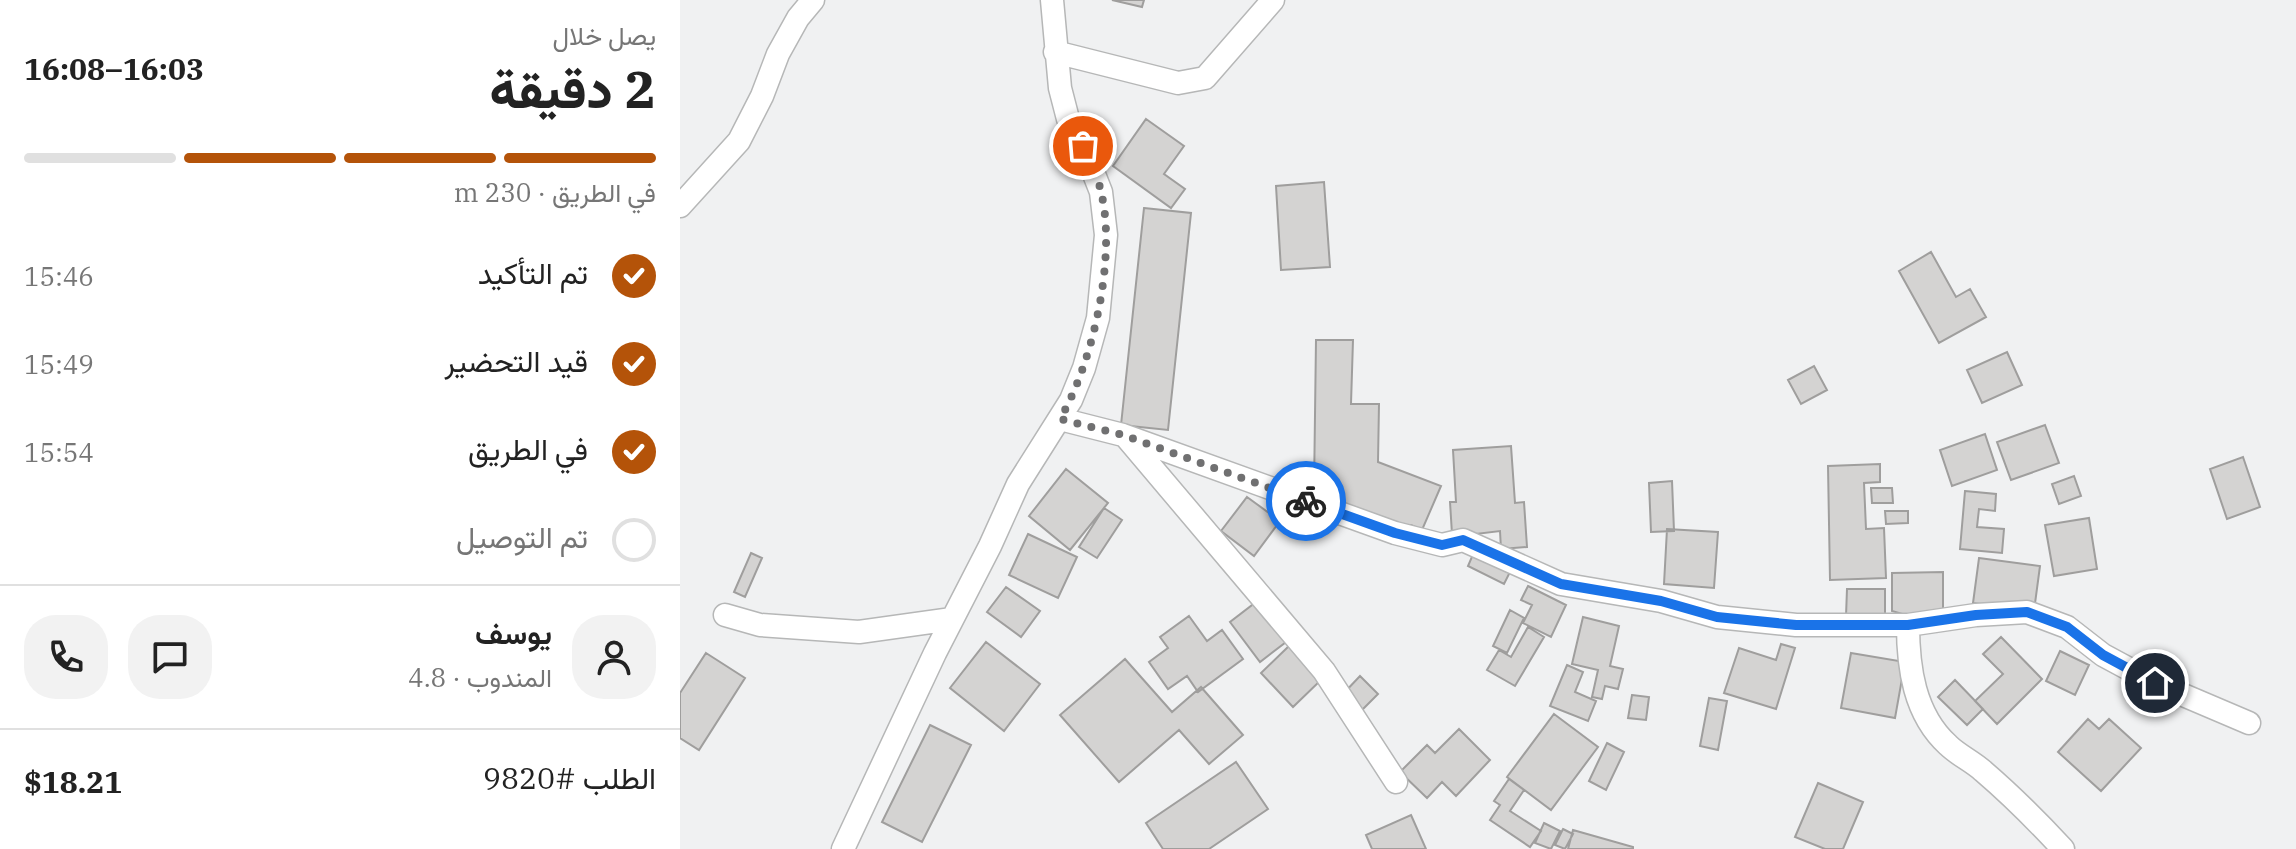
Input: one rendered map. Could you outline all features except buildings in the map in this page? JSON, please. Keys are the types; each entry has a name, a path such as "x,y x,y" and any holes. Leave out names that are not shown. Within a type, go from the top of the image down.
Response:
{"street":[{"path":"680,206 739,141 762,96 778,54 798,18 813,0"},
{"path":"843,849 1018,484 1060,419 1084,368 1098,318 1106,235 1101,192 1083,146 1068,119 1060,88 1052,0"},
{"path":"1055,52 1178,83 1205,78 1273,0"},
{"path":"1060,419 1123,435 1395,533 1442,545 1463,540 1561,584 1661,601 1717,617 1796,625 1908,625 1976,615 2027,612 2067,627 2103,655 2155,683 2249,723"},
{"path":"1123,435 1324,671 1396,782"},
{"path":"725,615 760,625 859,632 952,619"},
{"path":"1908,625 1912,681 1926,717 1947,744 1982,770 2063,849"}],"way so far":[{"path":"1083,146 1101,192 1106,235 1098,318 1084,368 1060,419 1123,435 1306,501"}],"route":[{"path":"1306,501 1395,533 1442,545 1463,540 1561,584 1661,601 1717,617 1796,625 1908,625 1976,615 2027,612 2067,627 2103,655 2155,683"}]}
